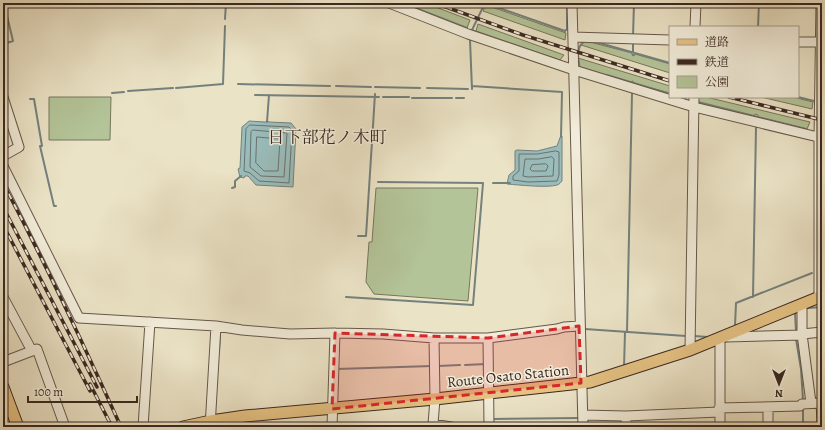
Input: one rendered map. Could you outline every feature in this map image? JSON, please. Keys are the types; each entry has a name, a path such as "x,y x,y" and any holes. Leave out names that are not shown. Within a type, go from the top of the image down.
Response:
{"main road":[{"name":"Route Osato Station","path":"182,427 332,409 581,383 602,378 690,350 820,296"},
{"path":"3,387 18,427"}],"street":[{"path":"390,3 476,36 574,70 694,107 820,138"},
{"path":"572,3 583,427"},
{"path":"695,26 696,3"},
{"path":"820,296 821,3"},
{"path":"573,37 669,40"},
{"path":"799,42 821,42"},
{"path":"3,98 19,146 3,156"},
{"path":"690,350 694,98"},
{"path":"3,166 80,318 216,326 290,334 383,334 434,338 488,338 580,326"},
{"path":"3,297 32,351"},
{"path":"802,304 802,334 811,403"},
{"path":"143,427 150,322"},
{"path":"210,424 216,326"},
{"path":"720,427 721,338 822,332"},
{"path":"332,427 335,333"},
{"path":"434,338 435,399 433,424 450,427"},
{"path":"488,338 489,427"},
{"path":"3,362 37,349 65,427"},
{"path":"583,415 626,416 800,406 802,404 822,403 822,422"},
{"path":"768,408 768,427"},
{"path":"626,416 626,427"}],"highlighted area":[{"path":"579,326 581,383 332,409 335,333 488,338"}],"green space":[{"path":"404,3 425,3 470,20 467,28"},
{"path":"486,5 566,33 565,40 483,11"},
{"path":"478,24 564,55 560,60 476,31"},
{"path":"586,41 632,53 634,56 635,54 669,64 669,73 581,45"},
{"path":"578,58 669,86 669,93 633,83 633,81 630,82 580,67"},
{"path":"49,97 111,97 110,140 49,140"},
{"path":"699,98 710,98 810,122 807,129 758,117 758,115 755,114 754,116 698,102"},
{"path":"765,98 797,98 813,102 812,109"},
{"path":"376,188 478,188 468,301 374,294 366,282 369,242 372,242"}],"water":[{"path":"249,121 291,123 296,129 293,187 256,185 248,176 245,176 244,178 240,177 238,169 240,168 242,127"},
{"path":"561,135 562,181 560,183 553,186 507,184 509,175 515,170 515,151 537,151 557,146"}],"waterway":[{"path":"3,44 13,41 4,3"},
{"path":"225,19 226,3"},
{"path":"402,3 467,28"},
{"path":"485,3 565,31 567,29 567,3"},
{"path":"484,35 472,30 485,3"},
{"path":"633,36 634,3"},
{"path":"758,26 759,3"},
{"path":"176,88 223,84 225,26"},
{"path":"470,40 472,89"},
{"path":"579,63 578,51 580,45 584,41"},
{"path":"596,42 669,63"},
{"path":"633,42 633,55"},
{"path":"607,75 669,94"},
{"path":"238,84 330,86"},
{"path":"336,86 371,87"},
{"path":"472,86 562,92 561,137"},
{"path":"375,87 420,88"},
{"path":"128,91 173,88"},
{"path":"427,88 468,89"},
{"path":"112,93 124,92"},
{"path":"627,332 632,93"},
{"path":"358,236 366,236 375,94"},
{"path":"255,95 379,97"},
{"path":"267,122 269,95"},
{"path":"383,97 409,97"},
{"path":"799,97 814,101"},
{"path":"412,98 452,98"},
{"path":"456,98 464,98"},
{"path":"30,99 34,99 42,146 40,146 54,206 56,206"},
{"path":"698,102 806,129"},
{"path":"753,297 756,127"},
{"path":"232,188 235,187 235,181 241,176"},
{"path":"346,297 473,305 483,183 378,182"},
{"path":"493,183 510,183"},
{"path":"735,326 736,303 812,273"},
{"path":"808,308 822,307"},
{"path":"795,312 795,332"},
{"path":"585,329 686,336"},
{"path":"624,367 625,332"},
{"path":"219,352 220,334"},
{"path":"694,336 708,337"},
{"path":"796,339 801,369 803,400"},
{"path":"465,365 486,364"},
{"path":"438,366 460,365"},
{"path":"337,369 432,366"},
{"path":"803,408 803,427"},
{"path":"492,419 580,418"}],"railway":[{"path":"435,3 523,35 669,81"},
{"path":"733,98 822,120"},
{"path":"3,183 64,304 121,427"},
{"path":"3,207 97,387"},
{"path":"3,225 90,391"},
{"path":"90,384 112,427"}],"district":[{"name":"日下部花ノ木町","path":"327,137"}]}
